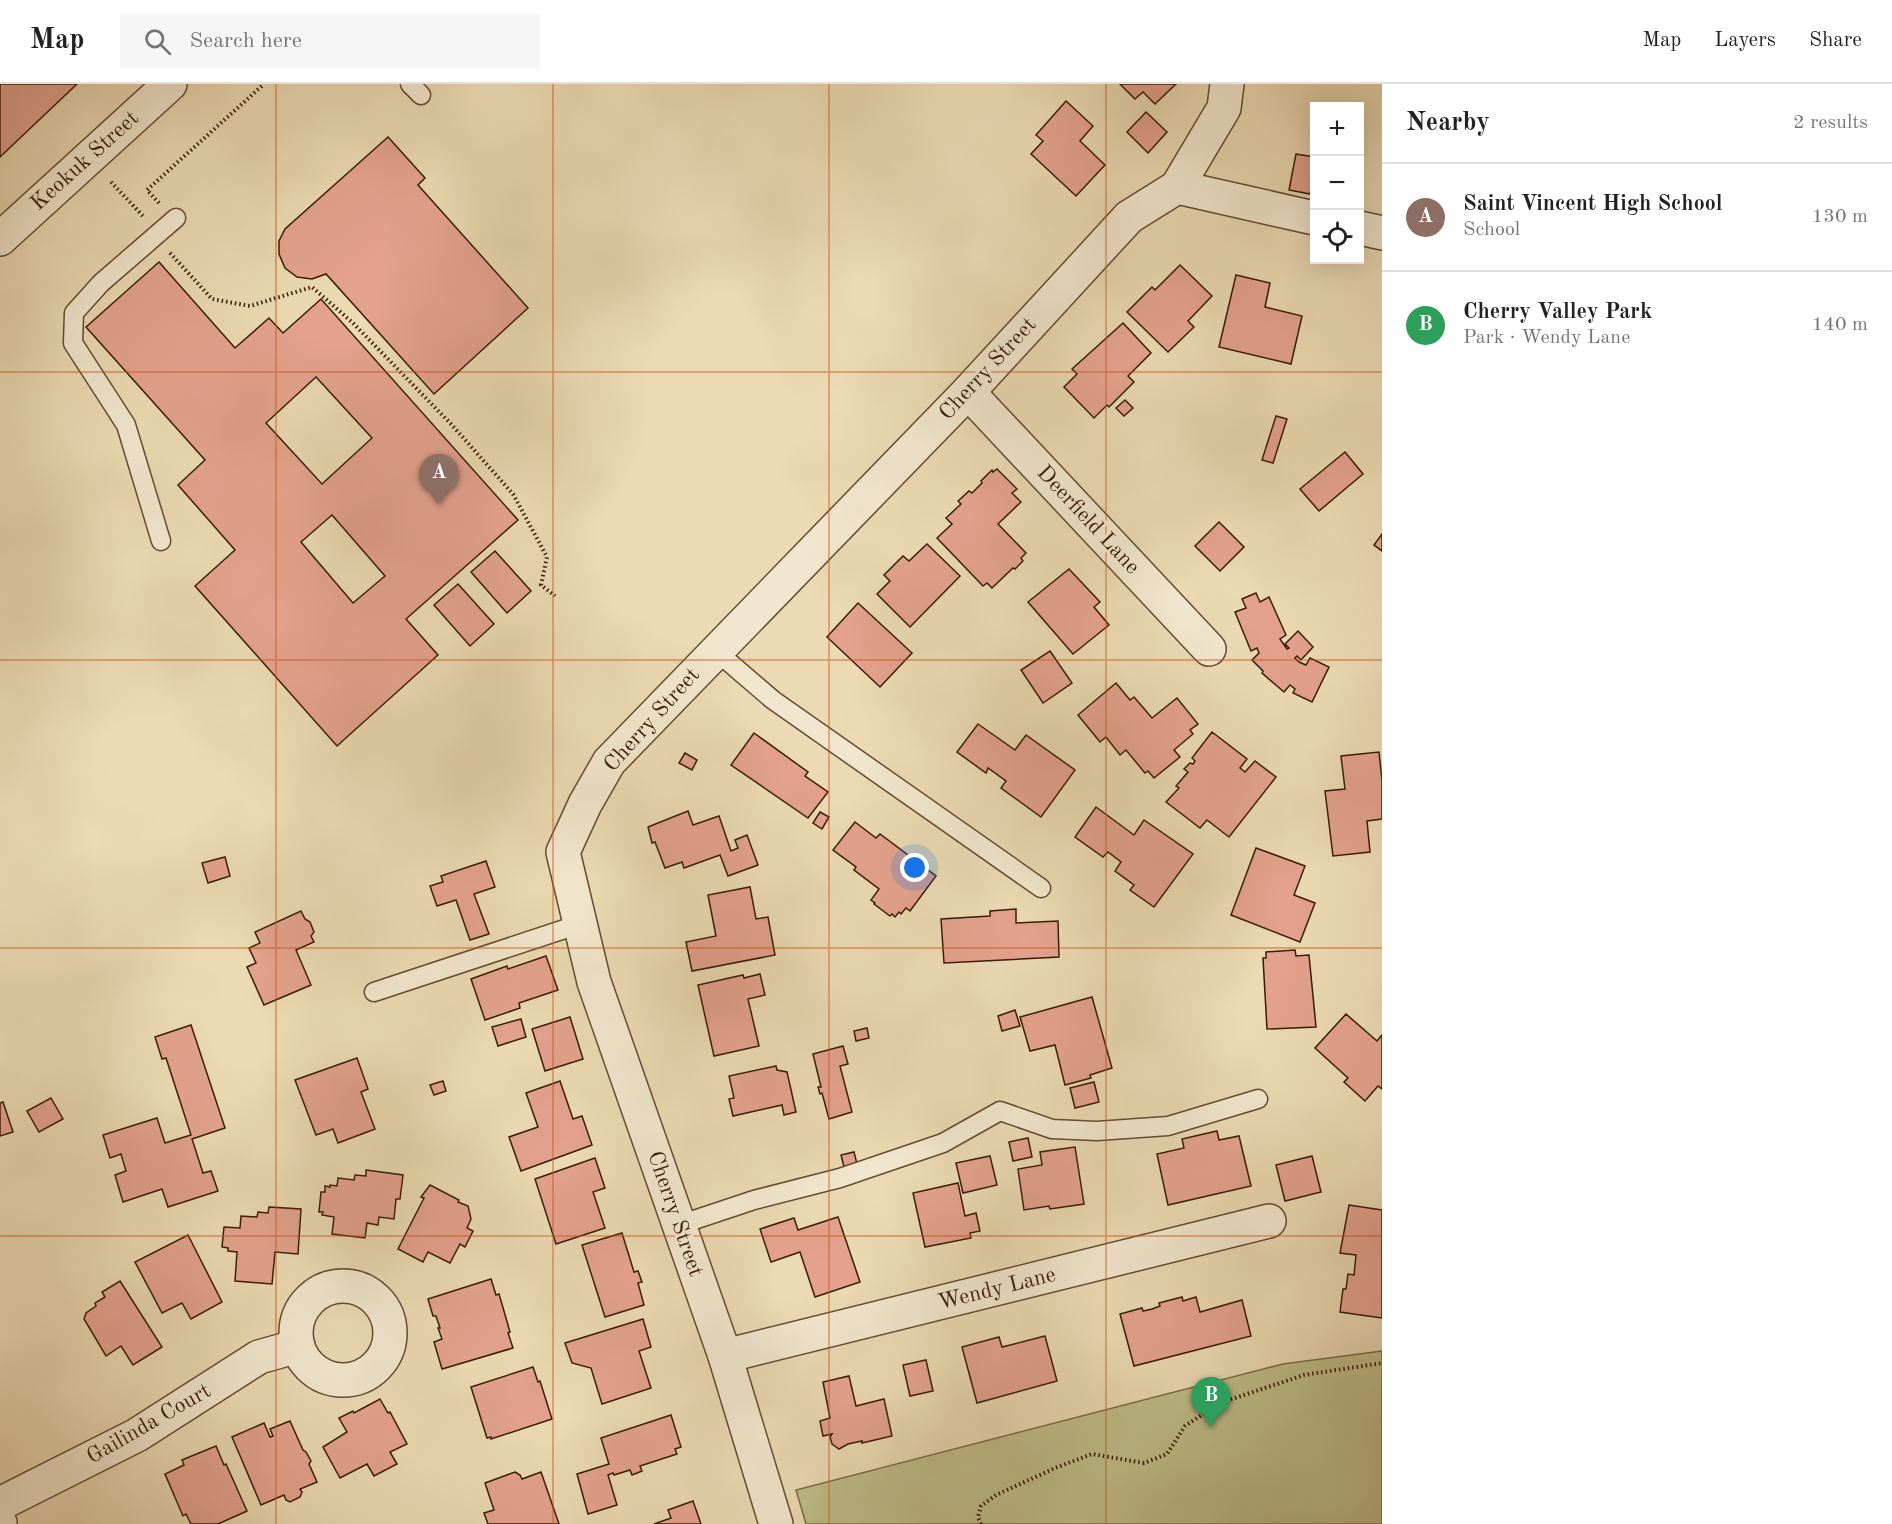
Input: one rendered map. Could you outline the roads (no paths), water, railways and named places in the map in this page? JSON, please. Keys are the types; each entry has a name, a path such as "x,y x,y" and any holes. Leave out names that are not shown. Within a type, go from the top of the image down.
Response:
{"street":[{"name":"Keokuk Street","path":"0,239 170,84"},
{"name":"Cherry Street","path":"776,1524 725,1356 594,982 563,852 585,804 609,762 968,392 1130,217 1177,187 1224,108 1227,84"},
{"path":"1177,187 1310,217"},
{"path":"1364,229 1382,233"},
{"name":"Deerfield Lane","path":"968,392 1209,649"},
{"name":"Wendy Lane","path":"725,1356 1269,1221"},
{"name":"Gailinda Court","path":"0,1504 137,1435 259,1357 298,1346"}],"lane":[{"path":"161,541 126,424 73,343 74,313 100,284 176,218"},
{"path":"716,651 773,700 1041,888"},
{"path":"374,992 580,924"},
{"path":"679,1225 754,1200 840,1178 943,1143 1000,1111 1052,1129 1097,1131 1168,1126 1258,1099"}],"place":[{"name":"Saint Vincent High School","path":"439,504"},
{"name":"Cherry Valley Park","path":"1211,1427"}]}
